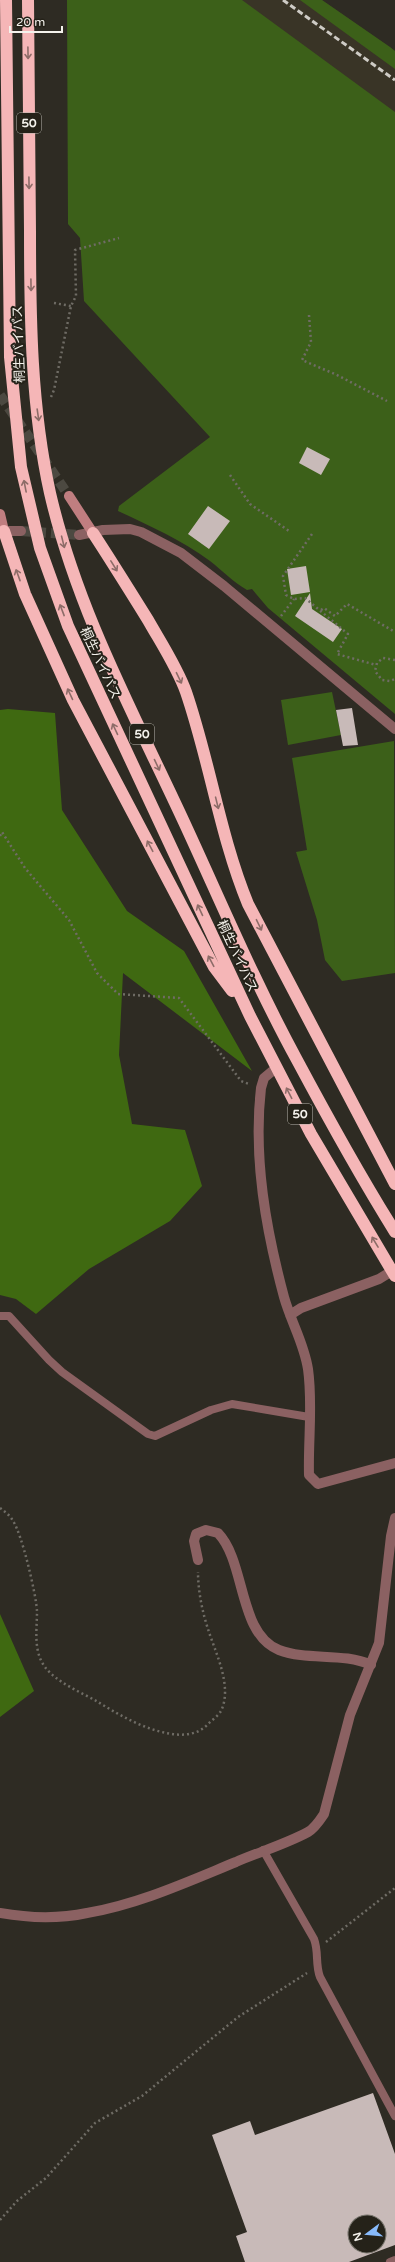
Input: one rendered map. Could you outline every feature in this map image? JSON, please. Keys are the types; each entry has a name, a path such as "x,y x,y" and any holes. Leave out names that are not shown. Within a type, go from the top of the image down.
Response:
{"highway":[{"name":"桐生バイパス","path":"6,0 10,357 16,428 26,494 50,581 68,626 250,1016 276,1068 338,1182 394,1274"},
{"name":"桐生バイパス","path":"28,0 31,291 35,397 50,491 66,556 80,597 106,656 260,986 296,1059 367,1187 395,1232"},
{"path":"2,531 24,594 73,700 214,967 250,1016"},
{"path":"93,533 167,653 185,691 205,756 227,845 246,898 395,1184"}],"main road":[{"path":"69,496 93,533"},
{"path":"0,514 2,531"}],"street":[{"path":"78,535 103,530 130,529 141,532 180,553 224,586 395,729"},
{"path":"2,531 21,531"},
{"path":"276,1068 264,1078 260,1088 259,1159 262,1197 284,1298 300,1337 308,1369 309,1475 318,1484 395,1464"},
{"path":"290,1315 301,1308 394,1274"},
{"path":"0,1913 61,1916 86,1914 120,1906 147,1898 309,1831 324,1814 350,1715 372,1665 379,1642 391,1536 395,1518"},
{"path":"198,1560 194,1541 196,1534 206,1530 218,1533 227,1546 257,1631 269,1644 278,1650 309,1656 360,1660 372,1665"}],"lane":[{"path":"0,1316 9,1316 62,1372 148,1434 155,1436 211,1410 232,1404 309,1418"},
{"path":"263,1850 317,1946 317,1969 395,2116"},
{"path":"390,2262 395,2260"}],"path":[{"path":"54,390 71,306 76,296 75,250 119,238"},
{"path":"54,303 71,306"},
{"path":"310,315 311,342 302,360 337,375 387,401"},
{"path":"230,475 250,504 289,531"},
{"path":"312,534 283,576 286,595 294,599 305,598 348,634 337,654 376,665"},
{"path":"278,620 294,599"},
{"path":"321,610 324,608 335,616 347,604 395,632"},
{"path":"395,659 383,658 376,665 375,671 378,678 386,682 395,679"},
{"path":"0,836 2,832 25,868 69,920 96,973 118,994 129,996 133,993 178,998 241,1081 260,1088"},
{"path":"0,1508 14,1521 24,1545 37,1609 37,1646 40,1658 45,1667 54,1676 100,1704 131,1721 156,1732 184,1736 194,1733 205,1728 213,1720 220,1711 222,1704 224,1688 222,1676 200,1598 197,1574 198,1560"},
{"path":"317,1946 331,1940 395,1888"},
{"path":"0,2220 17,2201 46,2178 95,2123 142,2096 238,2017 297,1979 317,1969"}],"shaded area":[{"path":"237,0 322,0 395,51 395,118"}],"green space":[{"path":"67,0 242,0 395,112 395,714 268,608 252,589 247,590 242,587 210,561 188,546 118,511 119,506 210,437 84,301 80,238 68,224"},
{"path":"300,0 322,0 390,47 395,51 395,69"},
{"path":"332,692 341,735 288,745 281,700"},
{"path":"8,709 55,713 62,810 127,911 184,951 252,1071 123,973 119,1055 132,1124 185,1130 202,1186 170,1221 89,1269 36,1314 16,1299 0,1295 0,710"},
{"path":"394,741 395,973 342,981 325,960 317,920 296,852 307,850 292,758"},
{"path":"0,1614 34,1691 0,1717"}],"building":[{"path":"307,447 330,459 321,475 299,463"},
{"path":"208,506 230,521 209,549 188,534"},
{"path":"306,566 310,592 291,595 287,569"},
{"path":"310,593 312,609 342,629 333,642 295,616"},
{"path":"352,708 358,745 343,746 336,710"},
{"path":"373,2093 395,2154 395,2245 387,2248 387,2214 347,2214 347,2254 371,2254 349,2262 245,2262 236,2236 247,2232 212,2135 250,2121 255,2135"}],"tunnel":[{"path":"0,395 69,496"},
{"path":"21,531 79,535"}],"railway":[{"path":"283,0 395,80"}]}
